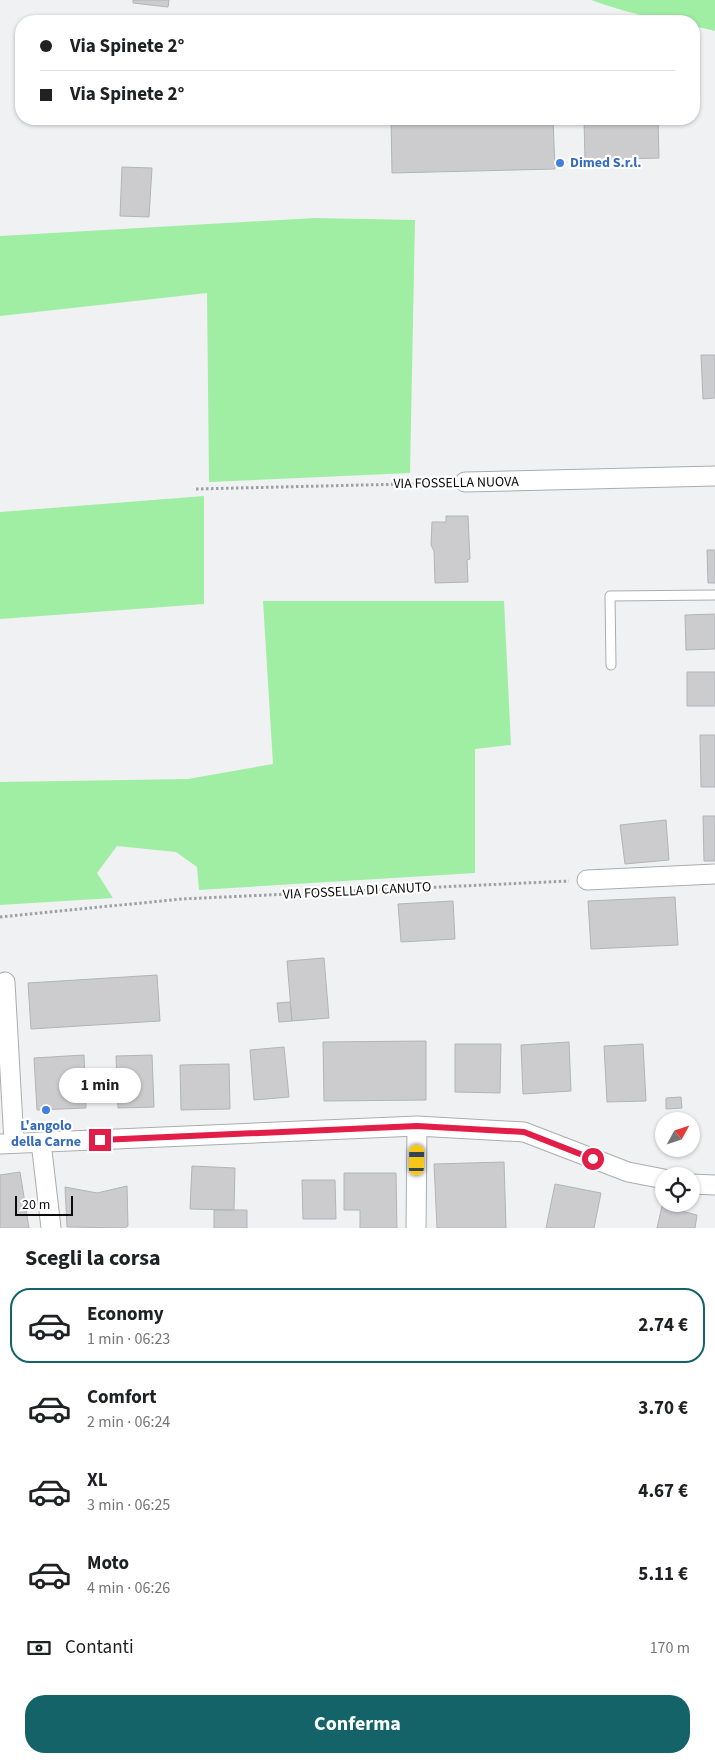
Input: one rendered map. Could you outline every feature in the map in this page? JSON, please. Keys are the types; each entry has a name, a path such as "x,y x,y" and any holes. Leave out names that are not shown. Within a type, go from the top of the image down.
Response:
{"street":[{"name":"VIA FOSSELLA NUOVA","path":"465,482 715,476"},
{"path":"587,880 715,874"},
{"path":"5,982 7,1144 417,1126 524,1132 628,1172 655,1177"},
{"path":"416,1228 417,1126"},
{"path":"41,1142 52,1228"},
{"path":"700,1184 715,1185"}],"lane":[{"path":"611,665 610,596 715,595"}],"path":[{"name":"VIA FOSSELLA NUOVA","path":"196,489 465,482"},
{"name":"VIA FOSSELLA DI CANUTO","path":"0,917 181,899 587,880"}],"green space":[{"path":"591,0 715,0 715,31 700,27 700,15 641,15"},
{"path":"315,218 415,220 410,473 209,482 207,293 0,316 0,236"},
{"path":"204,496 204,604 0,619 0,512"},
{"path":"263,601 504,601 511,745 475,749 475,873 199,890 197,867 176,852 117,846 97,873 113,898 0,905 0,782 188,779 273,764"}],"building":[{"path":"133,0 169,0 168,7 133,3"},
{"path":"391,125 553,125 555,169 392,173"},
{"path":"584,125 658,125 659,158 585,160"},
{"path":"122,167 152,168 149,217 120,216"},
{"path":"701,355 715,355 715,398 703,399"},
{"path":"446,516 468,516 470,559 467,560 468,582 435,583 434,551 431,545 432,522 446,522"},
{"path":"707,550 715,550 715,583 708,583"},
{"path":"715,614 715,649 686,650 685,615"},
{"path":"687,672 715,672 715,706 687,706"},
{"path":"700,735 715,735 715,787 701,787"},
{"path":"703,816 715,816 715,861 704,861"},
{"path":"666,820 669,860 625,864 620,825"},
{"path":"675,897 678,945 591,949 588,901"},
{"path":"453,901 455,939 401,942 398,904"},
{"path":"324,958 329,1018 292,1021 287,961"},
{"path":"157,975 160,1021 31,1029 28,983"},
{"path":"290,1002 292,1021 279,1022 277,1003"},
{"path":"426,1041 426,1100 324,1101 323,1042"},
{"path":"569,1042 571,1091 523,1094 521,1045"},
{"path":"455,1044 501,1044 500,1093 455,1092"},
{"path":"643,1044 646,1101 607,1102 604,1046"},
{"path":"284,1047 289,1097 254,1100 250,1050"},
{"path":"84,1055 86,1108 37,1110 34,1058"},
{"path":"152,1055 154,1107 118,1108 116,1056"},
{"path":"229,1064 230,1109 181,1110 180,1065"},
{"path":"681,1097 682,1108 666,1109 666,1098"},
{"path":"504,1162 506,1228 437,1228 434,1164"},
{"path":"192,1166 235,1168 234,1210 190,1209"},
{"path":"20,1172 29,1228 0,1228 0,1175"},
{"path":"344,1173 396,1173 397,1228 360,1228 360,1210 344,1210"},
{"path":"302,1180 335,1180 336,1219 303,1219"},
{"path":"555,1184 601,1193 594,1228 546,1228"},
{"path":"127,1186 128,1226 125,1228 67,1227 65,1187 97,1193"},
{"path":"214,1210 247,1210 247,1228 214,1228"},
{"path":"661,1212 685,1212 697,1215 695,1228 657,1228"}],"place":[{"name":"Dimed S.r.l.","path":"560,163"},
{"name":"L'angolo della Carne","path":"46,1110"}],"route":[{"path":"100,1140 417,1126 524,1132 593,1159"}]}
